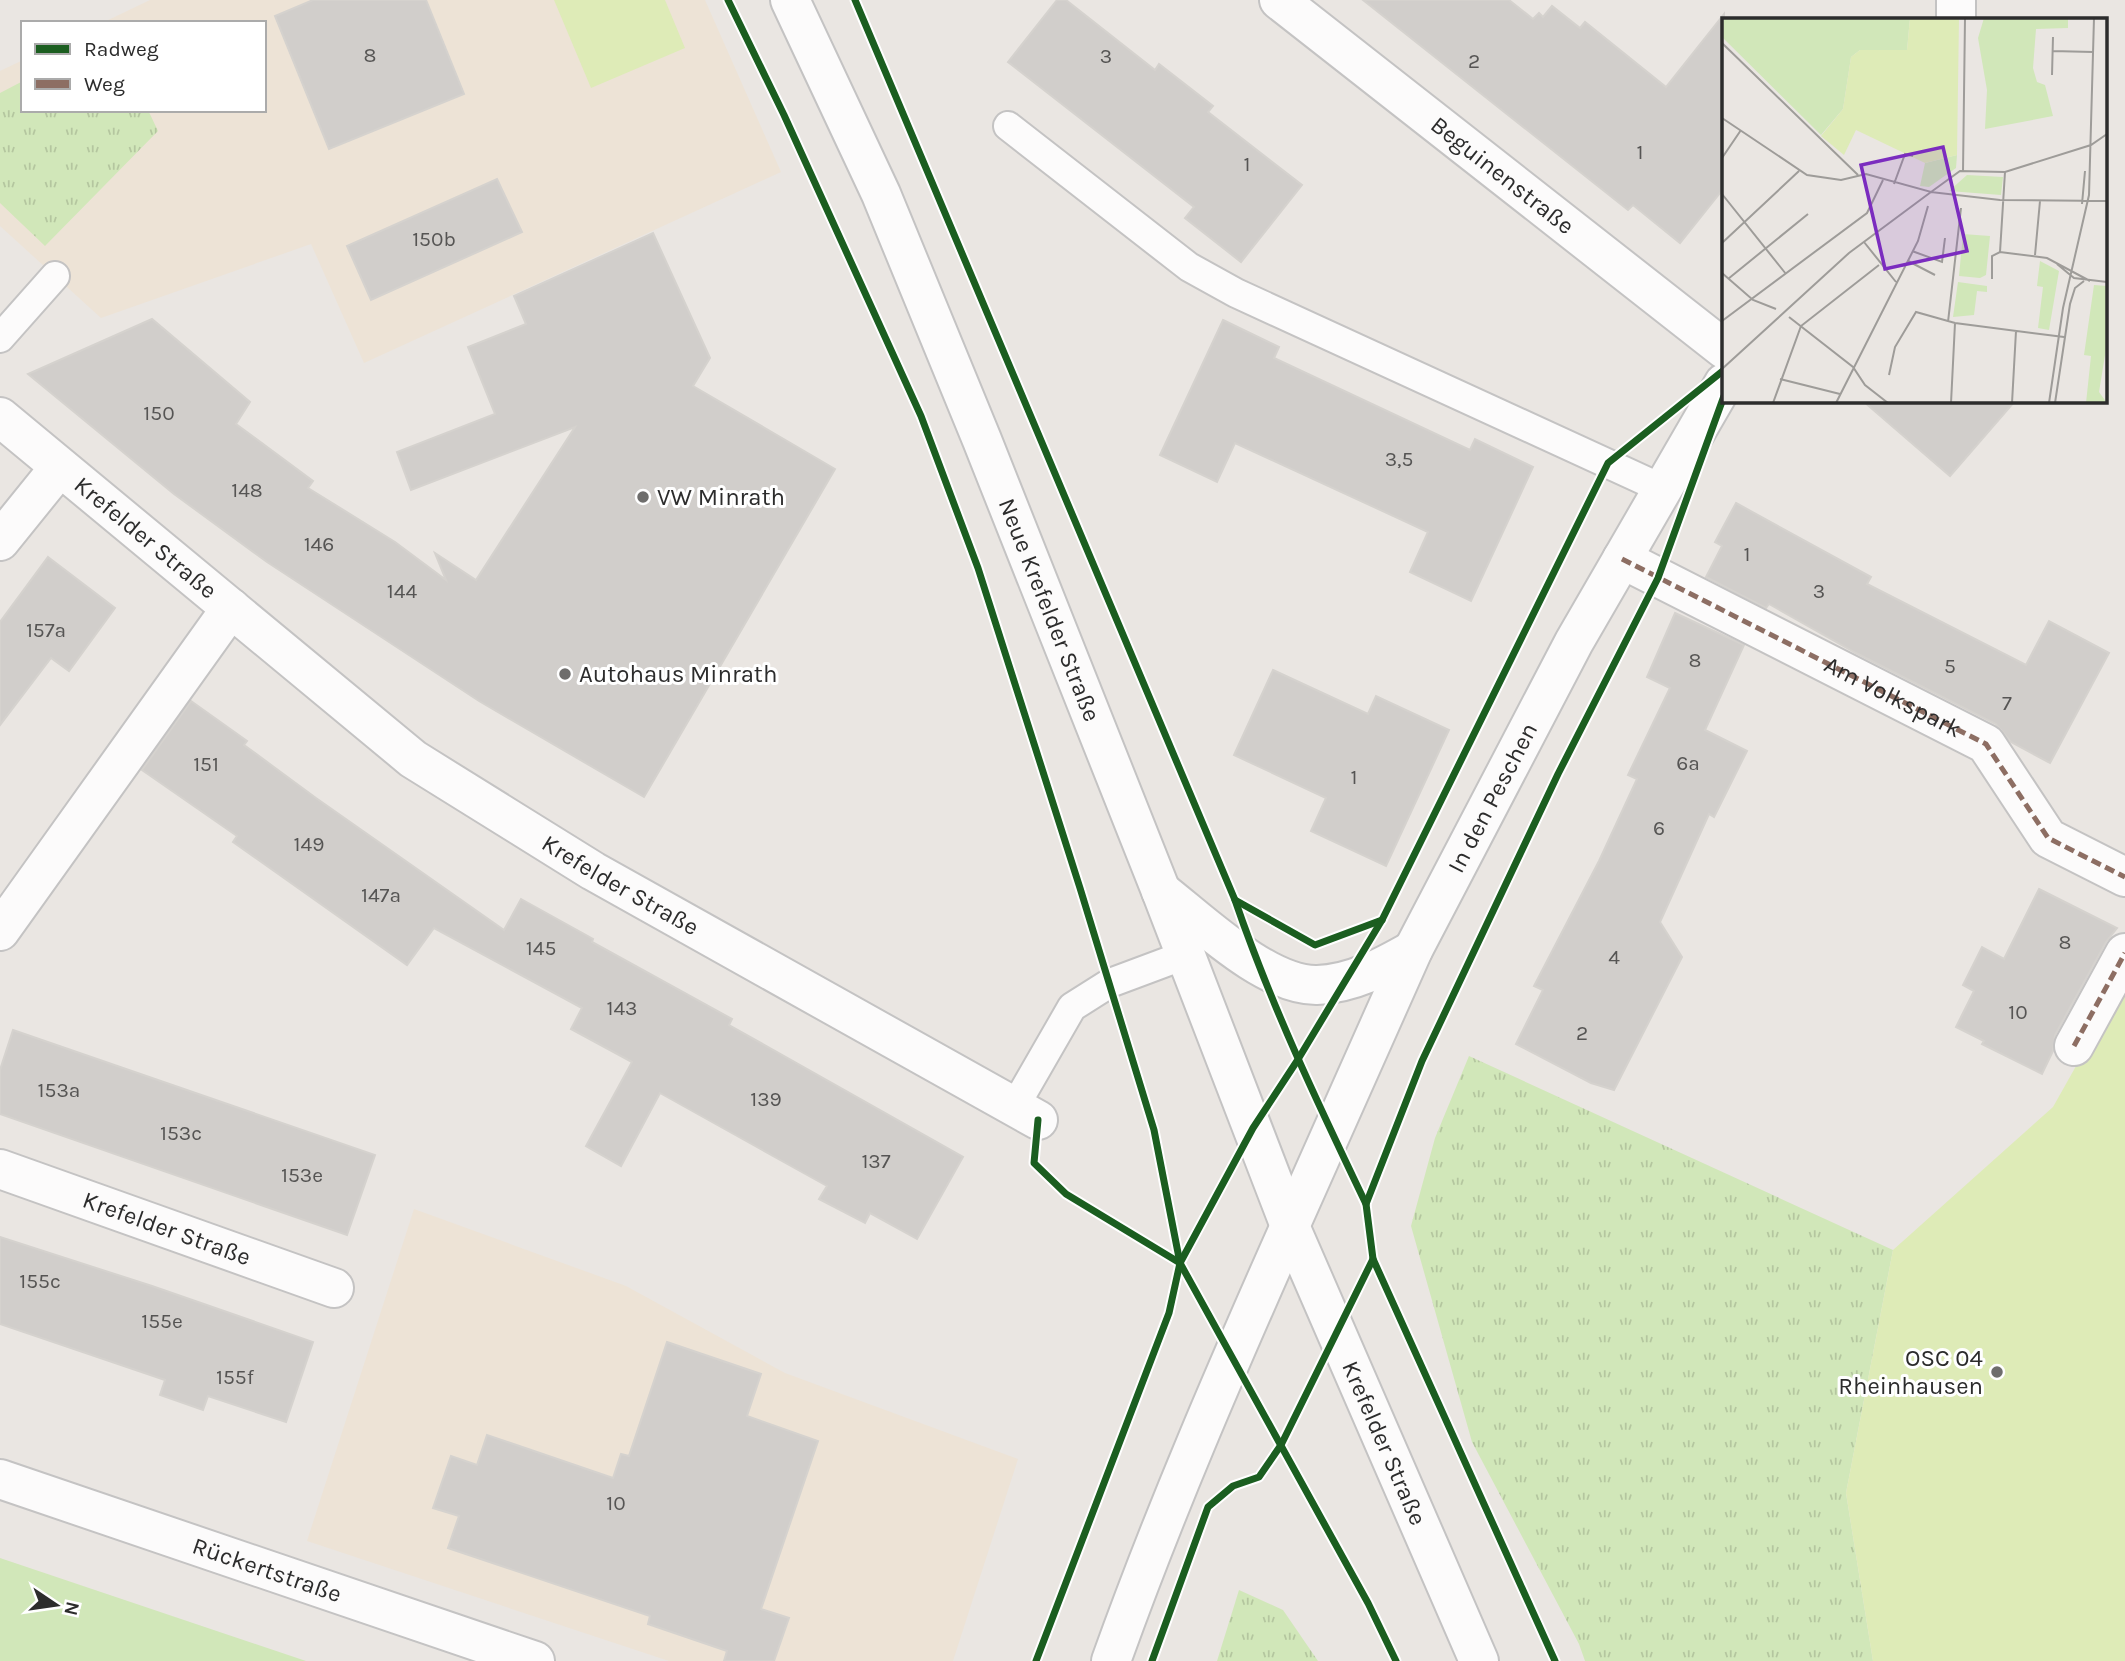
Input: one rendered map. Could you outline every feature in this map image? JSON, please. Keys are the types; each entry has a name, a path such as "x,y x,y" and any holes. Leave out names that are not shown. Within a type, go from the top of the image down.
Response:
{"street":[{"name":"Neue Krefelder Straße","path":"790,0 881,194 982,440 1161,891 1290,1226"},
{"name":"Beguinenstraße","path":"1279,0 1722,347"},
{"path":"1956,0 1956,18"},
{"name":"In den Peschen","path":"1111,1661 1148,1558 1233,1356 1413,950 1574,642 1722,386"},
{"name":"Krefelder Straße","path":"0,417 413,759 593,871 1027,1113"},
{"name":"Krefelder Straße","path":"0,541 59,468"},
{"name":"Am Volkspark","path":"1622,559 1986,744 2048,838 2125,877"},
{"name":"Krefelder Straße","path":"0,930 231,608"},
{"path":"1161,891 1258,966 1289,981 1315,985 1346,981 1377,970 1413,950"},
{"path":"2074,1046 2125,953"},
{"name":"Krefelder Straße","path":"0,1169 334,1288"},
{"name":"Krefelder Straße","path":"1290,1226 1479,1661"},
{"name":"Rückertstraße","path":"0,1479 535,1661"}],"lane":[{"path":"1009,126 1189,267 1224,287 1663,489"},
{"path":"0,338 55,276"},
{"path":"1027,1113 1072,1007 1110,983 1185,955"}],"shaded area":[{"path":"150,0 705,0 781,172 364,363 311,244 101,318 0,226 0,71 21,61 21,112 266,112 266,21 106,21"},
{"path":"414,1209 626,1286 785,1373 1018,1459 953,1661 669,1661 307,1541"}],"green space":[{"path":"554,0 665,0 685,48 591,88"},
{"path":"21,82 21,112 149,112 158,131 45,246 0,203 0,93"},
{"name":"OSC 04 Rheinhausen","path":"2125,979 2125,1661 1873,1661 1846,1493 1893,1250 2053,1107"},
{"path":"1469,1056 1893,1250 1846,1493 1873,1661 1585,1661 1579,1644 1472,1442 1411,1226 1435,1138"},
{"path":"0,1558 306,1661 0,1661"},
{"path":"1239,1590 1283,1610 1318,1661 1217,1661"}],"building":[{"path":"313,0 426,0 464,94 329,149 275,16"},
{"path":"1057,0 1066,0 1155,70 1159,64 1213,106 1208,112 1302,185 1241,262 1185,218 1194,207 1008,62"},
{"path":"1363,0 1509,0 1533,19 1539,13 1543,17 1552,6 1580,28 1585,22 1666,87 1724,14 1722,190 1680,243 1633,205 1628,210"},
{"path":"497,179 522,232 371,300 347,246"},
{"path":"653,233 710,358 693,386 835,469 644,797 479,701 267,562 174,494 28,374 152,319 250,402 236,424 313,481 308,488 395,542 446,580 435,553 476,580 575,427 411,490 397,452 495,414 468,347 526,324 514,296"},
{"path":"1223,320 1279,347 1274,358 1470,450 1475,439 1533,467 1471,601 1410,572 1428,532 1235,443 1217,482 1160,455"},
{"path":"1864,402 2014,402 1950,476"},
{"path":"1736,503 1871,577 1867,584 2026,665 2049,621 2109,653 2050,763 2011,742 1996,724 1856,653 1769,604 1766,608 1706,577 1722,546 1715,542"},
{"path":"48,557 115,608 69,671 51,658 0,725 0,622"},
{"path":"1675,613 1744,645 1705,730 1747,751 1714,817 1709,814 1660,922 1682,957 1614,1090 1591,1083 1516,1044 1543,990 1534,986 1599,861 1637,779 1628,775 1670,688 1647,677"},
{"path":"1273,670 1368,714 1376,696 1449,730 1386,866 1311,831 1326,798 1234,755"},
{"path":"191,701 247,741 244,745 316,798 504,930 521,899 593,939 592,942 732,1019 729,1025 963,1157 917,1239 870,1213 865,1223 819,1199 827,1186 660,1093 621,1166 586,1146 632,1062 571,1029 582,1008 434,928 407,965 233,842 237,836 142,770"},
{"path":"2039,889 2117,928 2106,942 2055,1035 2053,1051 2042,1074 1982,1044 1984,1041 1956,1027 1974,991 1963,985 1982,947 2004,959"},
{"path":"13,1030 375,1155 347,1235 0,1114 0,1070"},
{"path":"0,1237 313,1342 286,1422 208,1396 203,1410 160,1395 165,1380 0,1324"},
{"path":"667,1342 761,1374 747,1416 818,1441 761,1609 789,1618 774,1661 724,1661 727,1651 648,1624 650,1616 448,1548 459,1516 433,1508 451,1456 477,1465 487,1435 613,1478 621,1454 629,1456"}],"marked path":[{"path":"1622,559 1986,744 2048,838 2125,877"},
{"path":"2074,1046 2125,953"}],"cycle path":[{"path":"728,0 784,115 921,416 978,568 1154,1130 1180,1263 1368,1603 1396,1661"},
{"path":"855,0 1235,900 1315,945 1382,920"},
{"path":"1036,1661 1169,1313 1180,1263 1253,1128 1382,920 1608,463 1722,372"},
{"path":"1152,1661 1208,1507 1233,1486 1259,1477 1281,1445 1373,1259 1366,1204 1422,1061 1558,774 1658,578 1722,402"},
{"path":"1235,900 1280,1016 1366,1204"},
{"path":"1038,1120 1034,1163 1066,1194 1180,1263"},
{"path":"1373,1259 1555,1661"}],"place":[{"name":"VW Minrath","path":"643,497"},
{"name":"Autohaus Minrath","path":"565,674"},
{"name":"OSC 04 Rheinhausen","path":"1997,1372"}]}
